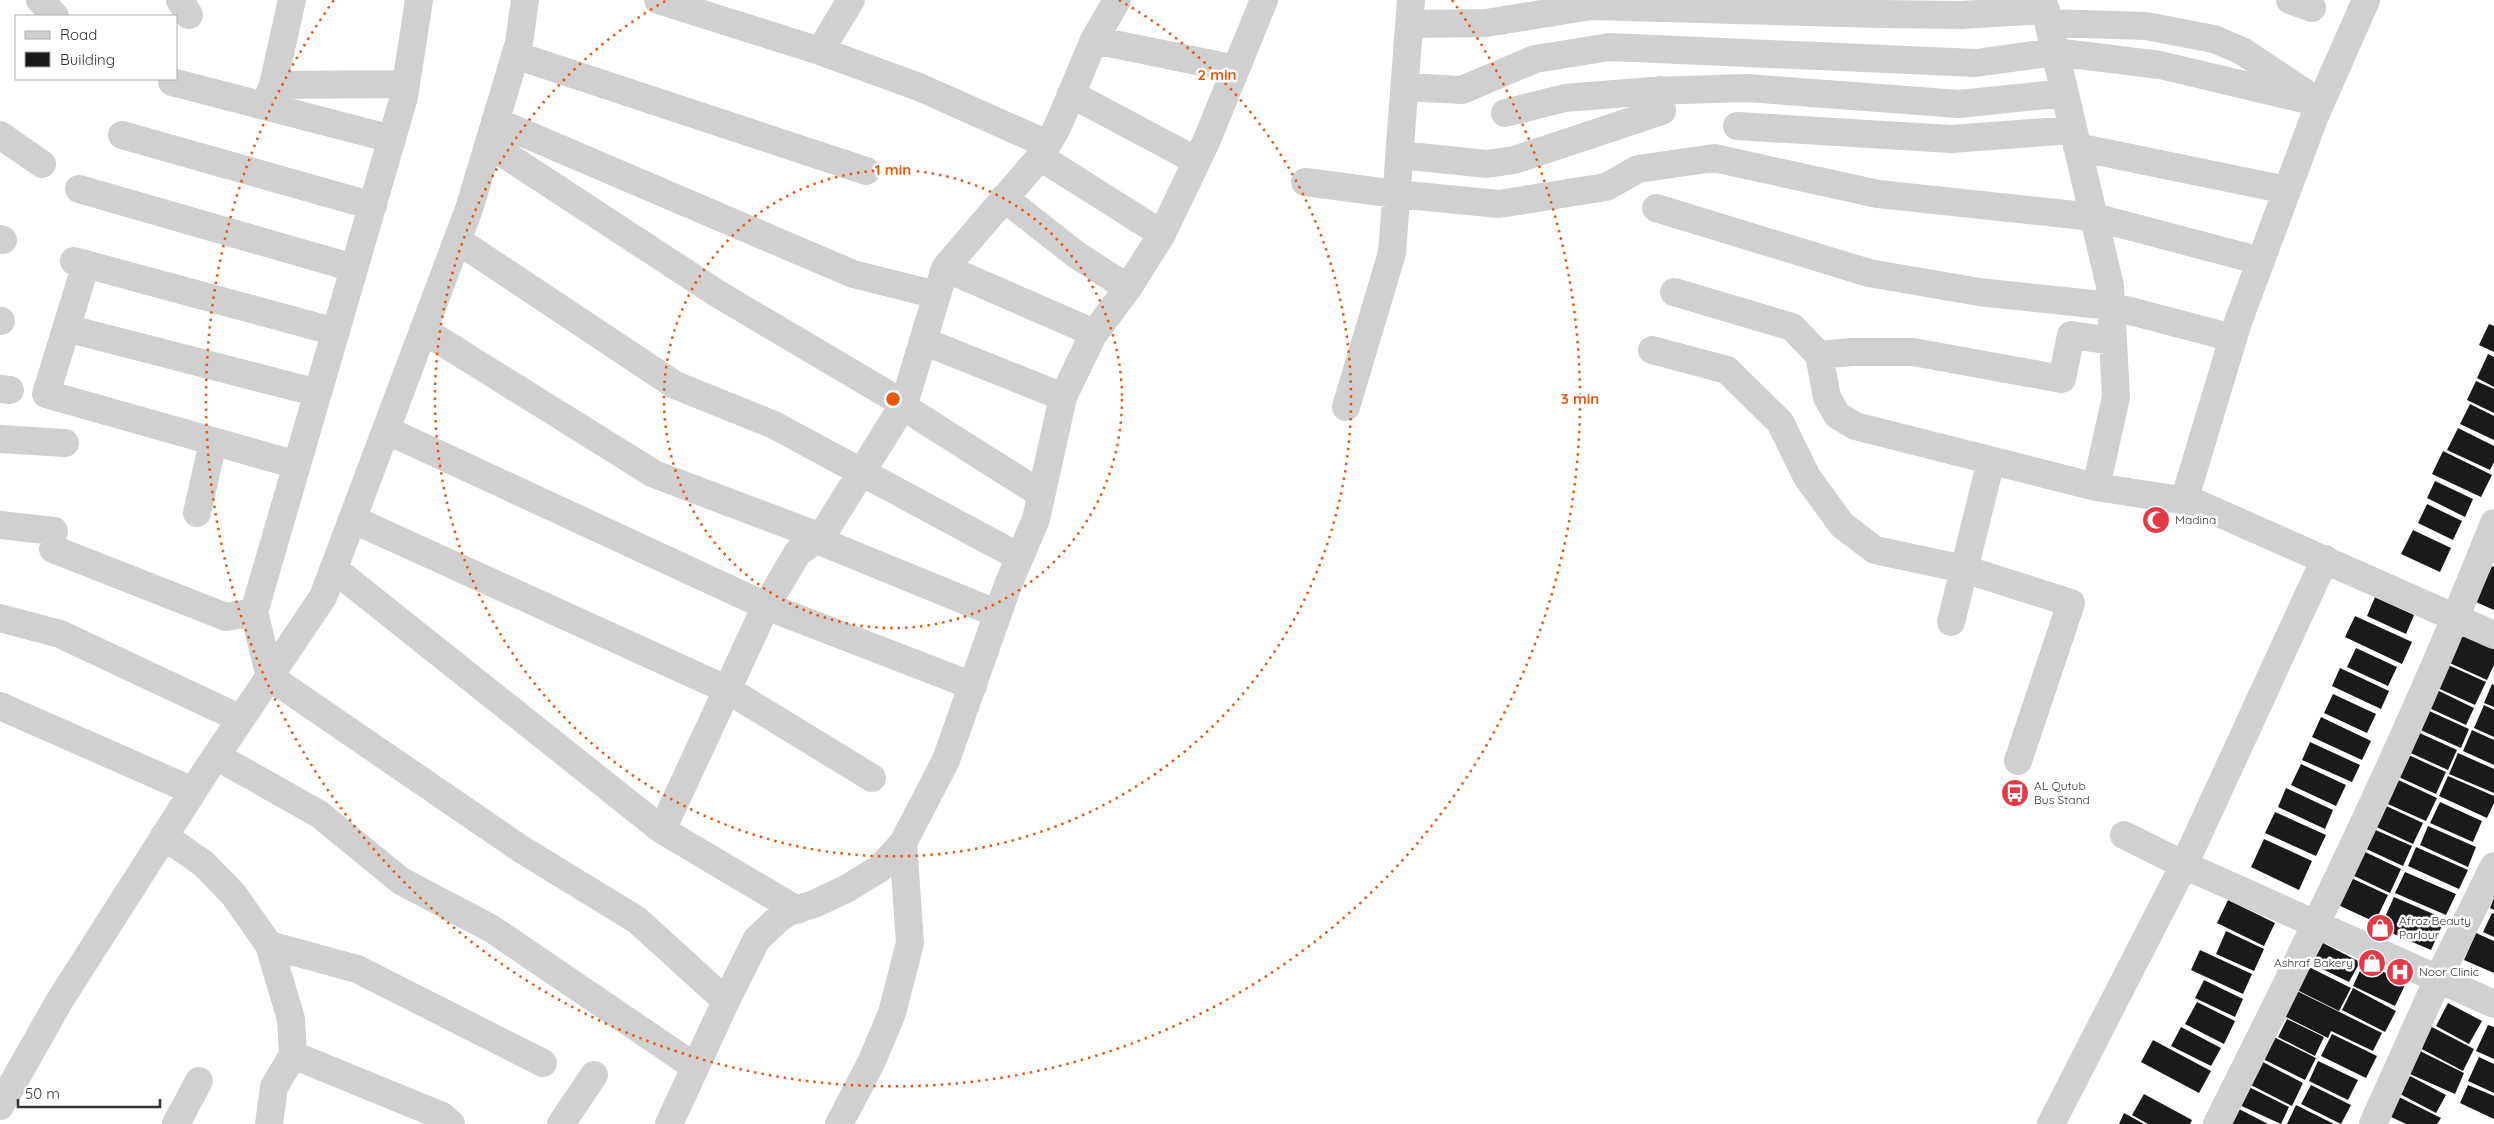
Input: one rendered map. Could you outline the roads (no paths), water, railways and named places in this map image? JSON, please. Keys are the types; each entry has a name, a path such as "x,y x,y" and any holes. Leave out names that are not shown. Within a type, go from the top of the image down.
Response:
{"street":[{"path":"40,0 54,15"},
{"path":"269,96 292,0"},
{"path":"419,0 406,84 392,139 254,612 270,677 522,849 637,920 726,1000"},
{"path":"0,1106 60,1000 164,836 323,597 458,240 515,55 525,0"},
{"path":"658,0 820,51 919,87 1044,151 1162,234"},
{"path":"820,51 851,0"},
{"path":"662,830 766,606 798,552 824,540 860,472 907,407 944,268 1044,151 1094,40 1117,0"},
{"path":"668,1124 726,1000 757,940 778,919 846,890 879,870 903,843 946,760 998,614 1036,518 1063,397 1093,336 1128,288 1162,234 1197,162 1264,0"},
{"path":"2184,501 2233,338 2320,103 2366,0"},
{"path":"1346,407 1392,253 1411,12 1486,23 1590,6 1961,15 2046,11 2146,26 2214,39 2242,51 2320,103"},
{"path":"2046,11 2110,286 2116,397 2096,487"},
{"path":"1094,40 1236,69"},
{"path":"1405,87 1462,90 1536,59 1610,47 1976,63 2055,52 2160,65 2320,103"},
{"path":"515,55 866,171"},
{"path":"172,82 269,96 392,139"},
{"path":"269,96 406,84"},
{"path":"1505,113 1565,98 1660,90 1733,88 1959,104 2065,93"},
{"path":"1733,88 1740,163"},
{"path":"1400,155 1487,164 1514,160 1662,111 1660,90"},
{"path":"1071,94 1197,162"},
{"path":"1736,126 1951,139 2075,139 2287,190"},
{"path":"492,133 854,274 937,295"},
{"path":"492,133 718,294 907,407 1041,494"},
{"path":"0,134 42,164"},
{"path":"122,135 373,206"},
{"path":"1305,182 1397,194 1499,204 1606,187 1638,169 1714,158 1878,194 2094,217 2261,261"},
{"path":"79,190 354,268"},
{"path":"1004,198 1078,256 1128,288"},
{"path":"1656,208 1869,274 1979,292 2111,306 2233,338"},
{"path":"458,240 675,385 774,425 1020,557"},
{"path":"297,465 46,394 66,328 80,262 336,332"},
{"path":"944,268 1085,329 1093,336"},
{"path":"1674,292 1792,328 1819,355 1827,397 1837,415 1855,426 2096,487 2194,502 2494,635"},
{"path":"66,328 318,393"},
{"path":"423,330 654,474 824,540 998,614"},
{"path":"1819,355 1852,352 1913,352 2062,379 2071,335 2113,341"},
{"path":"923,342 1063,397"},
{"path":"1652,350 1728,370 1780,422 1807,477 1842,525 1875,550 1964,569 2071,603 2018,761"},
{"path":"386,430 766,606 973,686"},
{"path":"0,440 66,443"},
{"path":"197,513 213,442"},
{"path":"1951,622 1991,461"},
{"path":"352,519 728,690 872,778"},
{"path":"2217,1124 2317,924 2457,618 2494,523"},
{"path":"0,525 53,540 226,617 254,612"},
{"path":"2052,1124 2184,865 2325,559"},
{"path":"334,569 662,830 797,910"},
{"path":"0,618 60,634 241,719"},
{"path":"0,706 193,791"},
{"path":"216,756 319,814 401,881 492,929 695,1067"},
{"path":"2124,835 2184,865 2494,1004"},
{"path":"164,836 204,864 234,895 269,945 291,1019 294,1055 274,1087 269,1124"},
{"path":"839,1124 871,1063 892,1014 910,943 903,843"},
{"path":"2373,1124 2438,979 2494,866"},
{"path":"269,945 357,970 543,1063"},
{"path":"294,1055 419,1116 442,1116 451,1124"},
{"path":"561,1124 594,1075"},
{"path":"176,1124 199,1081"}],"place":[{"name":"Madina","path":"2156,520"},
{"name":"AL Qutub Bus Stand","path":"2015,793"},
{"name":"Afroz Beauty Parlour","path":"2380,928"},
{"name":"Ashraf Bakery","path":"2372,963"},
{"name":"Noor Clinic","path":"2400,972"}]}
